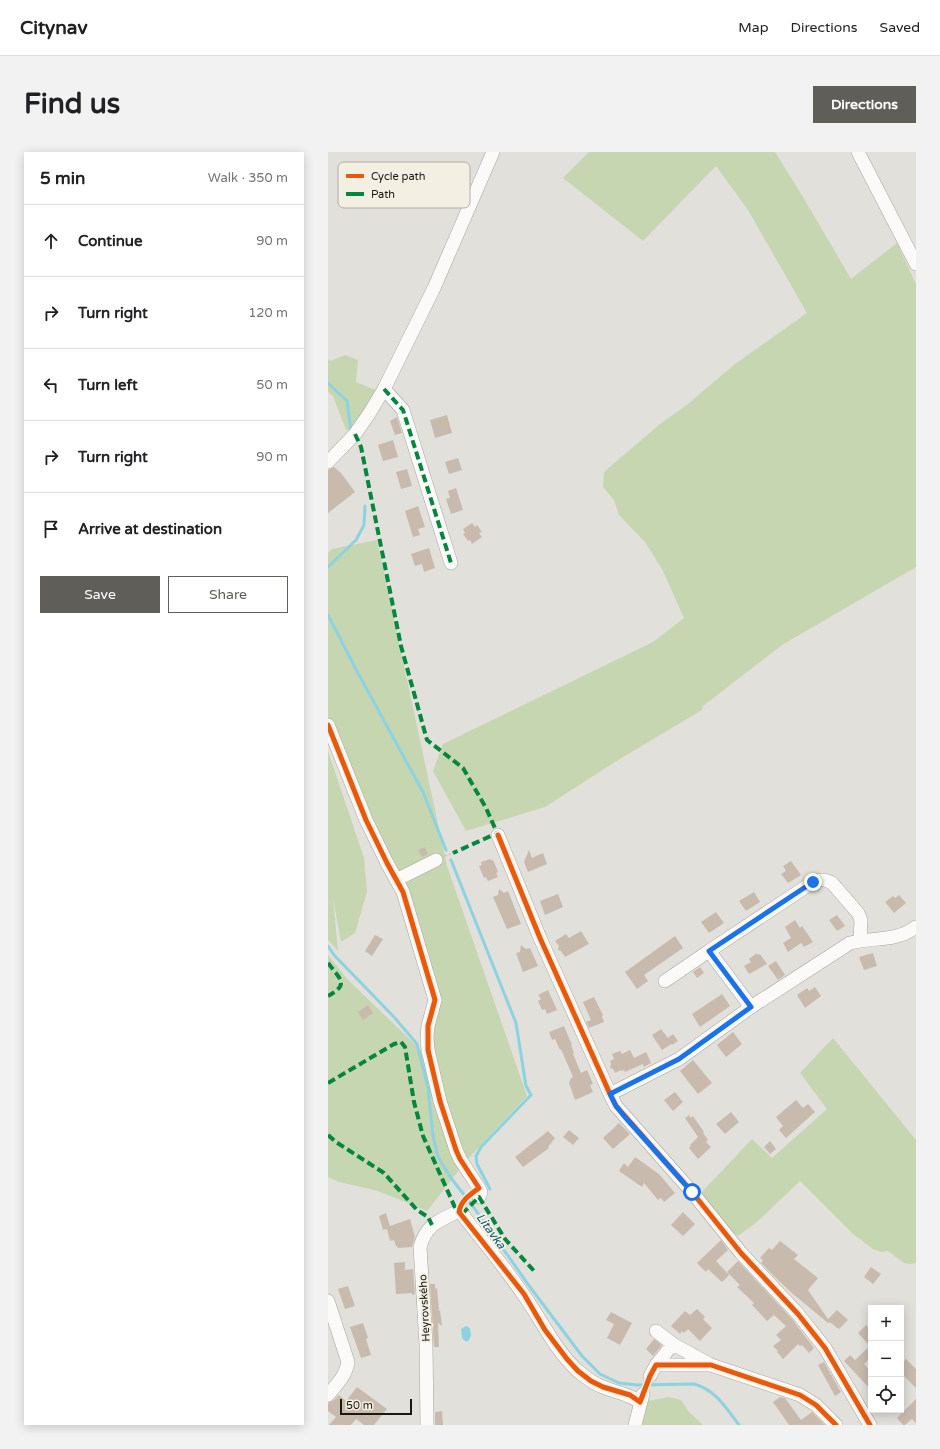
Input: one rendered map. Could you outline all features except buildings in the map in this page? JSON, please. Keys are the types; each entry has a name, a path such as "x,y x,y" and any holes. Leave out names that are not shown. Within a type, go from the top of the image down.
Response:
{"street":[{"path":"470,205 493,152"},
{"path":"858,152 916,264"},
{"path":"328,462 355,434 384,389 434,288 469,208"},
{"path":"384,389 403,410 451,563"},
{"path":"328,725 366,820 403,892 435,1000 428,1026 427,1044 440,1101 460,1159 481,1192 479,1197"},
{"path":"498,835 540,938 616,1106 692,1192 741,1253 798,1314 825,1348 870,1425"},
{"path":"396,880 436,860"},
{"path":"665,981 813,882 820,880 827,880 832,883 858,913 861,920 860,940"},
{"path":"610,1094 679,1059 751,1007 850,943 860,940 886,939 899,936 916,927"},
{"path":"709,951 751,1007"},
{"name":"Heyrovského","path":"427,1425 426,1344 420,1247 422,1238 432,1225 438,1220 460,1212 524,1294 545,1330 578,1371 591,1381 603,1387 641,1398 635,1425"},
{"path":"328,1301 348,1362 344,1375 328,1396"},
{"path":"656,1331 673,1344 711,1365 800,1395 816,1405 836,1425"},
{"path":"673,1344 653,1370 711,1365"}],"green space":[{"path":"589,152 775,152 851,279 897,243 916,284 916,567 782,645 703,706 702,710 618,760 545,807 466,831 433,771 443,744 653,642 684,618 662,569 645,542 619,515 614,500 603,487 604,472 660,424 688,404 735,364 807,313 748,210 716,166 643,241 563,178"},
{"path":"345,355 358,360 356,382 378,391 362,431 346,430 333,396 328,392 328,359 330,361"},
{"path":"377,540 447,866 527,1096 466,1161 427,1211 378,1191 339,1182 328,1177 328,955 348,980 424,1053 437,1002 404,891 328,719 328,553 332,549"},
{"path":"328,751 364,858 367,892 355,933 341,942 333,898 338,951 328,940"},
{"path":"833,1038 916,1140 916,1263 904,1263 888,1251 882,1252 873,1249 853,1234 800,1181 757,1222 738,1236 732,1232 700,1194 752,1139 772,1158 827,1109 800,1073"},
{"path":"669,1397 681,1400 689,1412 703,1425 640,1425 648,1401"}],"water":[{"path":"466,1326 470,1328 471,1336 466,1342 462,1338 461,1329"}],"waterway":[{"path":"328,383 347,401 351,430"},
{"path":"328,567 356,540 364,525 365,506"},
{"path":"328,615 423,792 446,850"},
{"path":"451,860 516,1023 526,1086 531,1095 481,1147 476,1156 477,1164 490,1189"},
{"name":"Litavka","path":"328,946 334,955 394,1017 417,1044 428,1088 433,1136 438,1157 451,1178 582,1356 600,1374 619,1383 637,1385 694,1384 702,1387 720,1400 739,1425"}],"marked path":[{"path":"384,389 403,410 451,563"},
{"path":"355,434 361,447 401,646 427,740 463,768 486,808 498,835 493,835 453,853"},
{"path":"328,963 341,981 339,988 328,996"},
{"path":"328,1083 394,1044 401,1042 405,1047 414,1102 423,1136 457,1212"},
{"path":"328,1135 336,1142 384,1173 417,1210 428,1217 432,1225"},
{"path":"462,1214 479,1197 505,1239 535,1272"}],"cycle path":[{"path":"328,725 366,820 403,892 435,1000 428,1026 428,1050 440,1101 456,1150 460,1159 479,1188 464,1201 459,1212 524,1294 545,1330 567,1359 578,1371 591,1381 603,1387 630,1395 640,1402 656,1365 711,1365 800,1395 816,1405 836,1425"},
{"path":"498,835 540,938 616,1106 692,1192 741,1253 798,1314 825,1348 870,1425"}],"route":[{"path":"692,1192 625,1117 616,1106 610,1094 679,1059 751,1007 709,951 813,882"}]}
